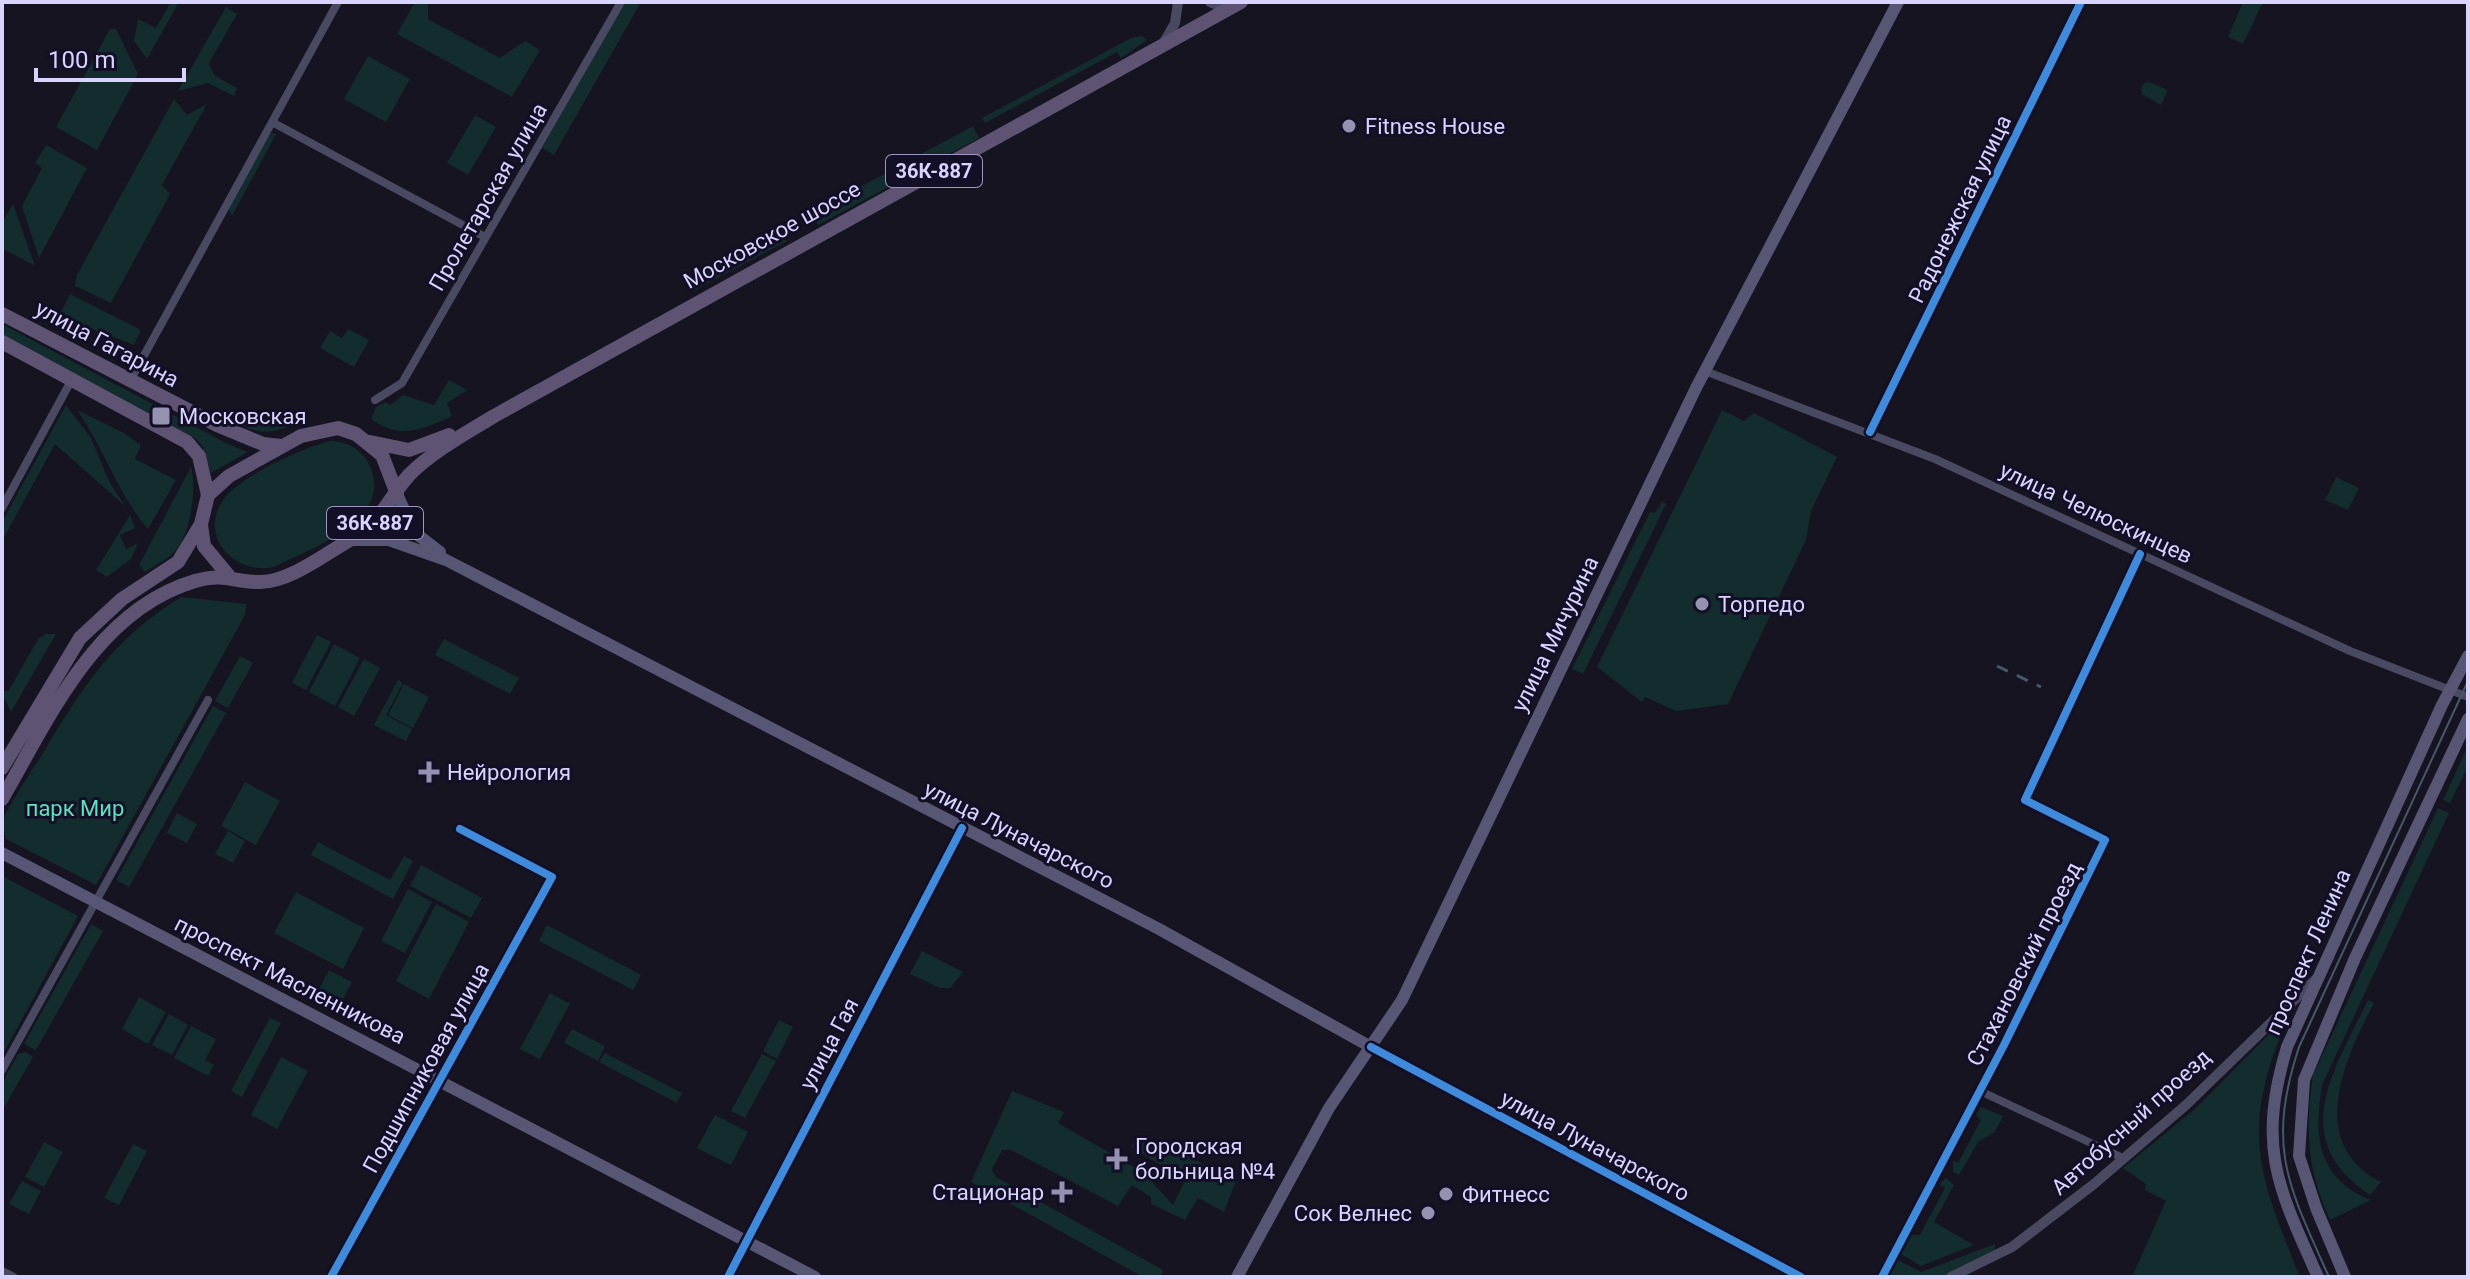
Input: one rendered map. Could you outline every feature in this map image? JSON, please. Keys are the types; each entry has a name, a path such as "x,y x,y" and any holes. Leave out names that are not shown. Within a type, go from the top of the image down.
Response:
{"main road":[{"name":"улица Мичурина","path":"1237,1277 1329,1108 1402,1000 1705,371 1898,2"},
{"name":"Московское шоссе","path":"2,799 73,680 119,625 179,587 228,575 257,582 279,578 350,540 380,518 408,477 429,458 494,416 1235,6"},
{"name":"улица Гагарина","path":"2,314 241,436 282,446"},
{"path":"2,342 187,442 199,456 208,495 201,524 178,562 122,599 80,638 2,768"},
{"name":"Московское шоссе","path":"208,495 229,476 282,446 328,428 347,430 366,441 395,449 419,449 494,416"},
{"name":"36К-887","path":"366,441 385,459 397,494"},
{"name":"улица Луначарского","path":"397,494 414,532 469,572"},
{"path":"201,524 204,546 228,575"},
{"name":"улица Луначарского","path":"350,540 389,540 446,560 1159,929 1371,1047"},
{"name":"проспект Ленина","path":"2318,1277 2284,1197 2270,1136 2277,1081 2287,1047 2468,656"},
{"name":"проспект Ленина","path":"2345,1277 2316,1208 2299,1156 2304,1080 2355,958 2468,719"},
{"name":"проспект Масленникова","path":"2,853 815,1277"}],"street":[{"path":"130,381 338,2"},
{"name":"Пролетарская улица","path":"375,400 402,383 621,2"},
{"path":"1162,45 1175,23 1178,2"},
{"path":"1210,2 1235,6"},
{"name":"Радонежская улица","path":"1870,432 2081,2"},
{"path":"272,122 485,237"},
{"name":"улица Челюскинцев","path":"1705,371 1935,459 2350,651 2468,697"},
{"path":"2,508 72,379"},
{"name":"Стахановский проезд","path":"1882,1277 1980,1091 2105,840 2025,800 2140,554"},
{"path":"2,1070 208,700"},
{"name":"улица Гая","path":"728,1277 962,828"},
{"name":"Подшипниковая улица","path":"331,1277 552,877 460,829"},
{"name":"Автобусный проезд","path":"1951,1277 2026,1238 2186,1105 2321,974"},
{"name":"улица Луначарского","path":"1371,1047 1801,1277"},
{"path":"1980,1091 2123,1158"},
{"path":"2,1271 14,1277"}],"green space":[{"path":"171,2 179,2 147,59 134,41 138,19 156,28"},
{"path":"415,2 428,2 428,19 500,58 525,41 540,50 512,97 397,34"},
{"path":"625,2 641,2 554,155 542,148"},
{"path":"2243,2 2263,2 2243,44 2228,37"},
{"path":"226,7 237,14 209,63 214,75 237,88 234,96 208,83 178,91"},
{"path":"110,29 116,29 138,74 97,150 56,127"},
{"path":"1142,36 1147,40 1121,58 1117,52 985,123 982,118 1131,38"},
{"path":"368,56 410,79 386,122 344,99"},
{"path":"2147,81 2168,90 2161,105 2142,94 2141,87"},
{"path":"174,99 187,115 207,104 162,185 170,194 111,303 75,286 77,275"},
{"path":"475,115 496,127 468,175 447,163"},
{"path":"973,126 979,138 818,225 812,213"},
{"path":"271,133 276,134 232,216 228,209"},
{"path":"46,145 87,168 39,258 22,206 42,168 35,163"},
{"path":"13,204 35,266 2,248 2,223"},
{"path":"780,229 787,241 695,290 689,277"},
{"path":"70,294 141,330 134,345 59,316"},
{"path":"2,324 248,452 211,473 203,447 195,438 2,335"},
{"path":"348,329 369,340 354,367 320,348 330,331 342,338"},
{"path":"449,380 467,390 447,403 452,416 411,431 392,429 371,419 376,407 386,402 390,405 403,395 434,405"},
{"path":"66,405 91,438 110,483 126,507 55,444 2,541 2,522"},
{"path":"77,410 141,445 135,459 176,480 148,529 128,501"},
{"path":"250,410 310,417 268,432 242,425"},
{"name":"Торпедо","path":"1722,410 1744,421 1754,413 1837,457 1811,511 1806,540 1728,704 1676,711 1645,697 1642,702 1597,667"},
{"path":"330,441 354,448 370,466 374,485 370,502 360,517 327,541 274,567 246,566 234,560 224,551 215,527 216,514 223,500 257,473 289,456"},
{"path":"191,467 192,509 182,541 170,555 145,572 139,565"},
{"path":"2336,477 2359,488 2348,510 2325,500"},
{"path":"1662,502 1666,504 1583,674 1572,669 1650,512 1655,513"},
{"path":"130,515 135,528 120,535 126,549 138,543 131,559 107,577 96,570"},
{"name":"парк Мир","path":"181,597 246,604 245,615 96,885 6,839 2,822 86,685 136,630"},
{"path":"46,634 56,634 11,712 2,693 9,690 38,639"},
{"path":"317,635 331,642 306,690 292,683"},
{"path":"444,639 519,678 510,694 435,655"},
{"path":"334,644 360,658 335,706 309,692"},
{"path":"240,656 253,663 228,708 215,701"},
{"path":"364,659 380,668 354,716 338,707"},
{"path":"398,680 403,683 386,715 412,729 406,741 374,725"},
{"path":"404,684 429,697 413,728 388,715"},
{"path":"213,706 226,713 129,887 116,880"},
{"path":"2468,746 2468,766 2450,803 2443,800"},
{"path":"245,782 280,801 256,845 221,826"},
{"path":"2438,808 2449,813 2322,1085 2319,1138 2323,1153 2339,1180 2371,1200 2330,1220 2322,1202 2310,1149 2309,1113 2313,1075"},
{"path":"177,813 197,824 187,843 167,833"},
{"path":"228,831 245,841 233,863 215,854"},
{"path":"318,842 390,880 404,856 413,861 393,899 311,855"},
{"path":"421,865 482,898 471,918 410,886"},
{"name":"парк Мир","path":"2,876 78,916 2,1056"},
{"path":"408,889 432,902 405,953 381,941"},
{"path":"296,892 364,928 343,969 274,933"},
{"path":"436,904 469,922 429,999 396,981"},
{"path":"91,924 103,931 36,1050 24,1044"},
{"path":"547,925 641,975 633,990 539,941"},
{"path":"922,951 963,972 950,988 940,988 910,974"},
{"path":"329,970 352,982 341,1003 318,991"},
{"path":"550,993 570,1004 540,1059 520,1049"},
{"path":"139,997 166,1012 148,1044 122,1029"},
{"path":"2368,1000 2374,1003 2343,1075 2338,1100 2338,1124 2344,1146 2358,1166 2381,1182 2370,1195 2344,1173 2329,1151 2323,1127 2332,1078"},
{"path":"169,1014 188,1025 172,1055 152,1045"},
{"path":"270,1018 281,1023 242,1097 231,1091"},
{"path":"779,1020 793,1027 777,1059 763,1051"},
{"path":"2283,1020 2286,1022 2263,1092 2259,1122 2260,1150 2273,1207 2299,1275 2132,1277 2166,1201 2145,1190 2146,1184 2123,1168 2195,1109"},
{"path":"191,1026 216,1039 205,1060 214,1065 208,1076 174,1058"},
{"path":"572,1029 605,1046 598,1061 564,1043"},
{"path":"26,1052 33,1057 2,1111 2,1083 18,1054"},
{"path":"605,1053 682,1093 677,1103 599,1062"},
{"path":"762,1054 776,1061 745,1118 731,1111"},
{"path":"281,1057 308,1071 277,1129 251,1115"},
{"path":"1012,1091 1064,1112 1058,1123 1143,1172 1173,1205 1185,1180 1131,1147 1138,1136 1237,1178 1224,1212 1198,1198 1185,1220 1151,1204 1151,1197 1132,1185 1118,1206 1011,1150 1002,1150 992,1170 996,1177 1163,1270 1161,1277 1143,1277 971,1182"},
{"path":"1981,1107 2003,1116 1995,1132 1978,1142 1959,1175 1953,1172 1953,1161 1958,1163 1981,1120 1976,1115"},
{"path":"715,1115 748,1132 731,1165 697,1148"},
{"path":"44,1142 63,1152 44,1187 25,1177"},
{"path":"133,1144 147,1151 119,1205 104,1198"},
{"path":"1946,1178 1954,1185 1934,1222 1974,1245 1921,1266 1901,1254 1912,1235 1920,1235 1945,1188 1939,1184"},
{"path":"22,1181 41,1191 29,1214 9,1204"},
{"path":"1995,1244 1995,1255 1942,1277 1889,1277 1898,1260 1921,1272"}],"tram line":[{"path":"2329,1277 2302,1216 2286,1165 2283,1140 2289,1082 2299,1047 2468,681"}],"railway":[{"path":"1997,666 2041,687"}],"cycle path":[{"path":"1870,432 2081,2"},
{"path":"1882,1277 2004,1045 2105,840 2025,800 2140,554"},
{"path":"728,1277 962,828"},
{"path":"331,1277 552,877 460,829"},
{"path":"1371,1047 1801,1277"}],"place":[{"name":"Fitness House","path":"1349,126"},
{"name":"Московская","path":"161,416"},
{"name":"Торпедо","path":"1702,604"},
{"name":"Нейрология","path":"429,772"},
{"name":"Городская больница №4","path":"1117,1159"},
{"name":"Стационар","path":"1062,1192"},
{"name":"Фитнесс","path":"1446,1194"},
{"name":"Сок Велнес","path":"1428,1213"}]}
